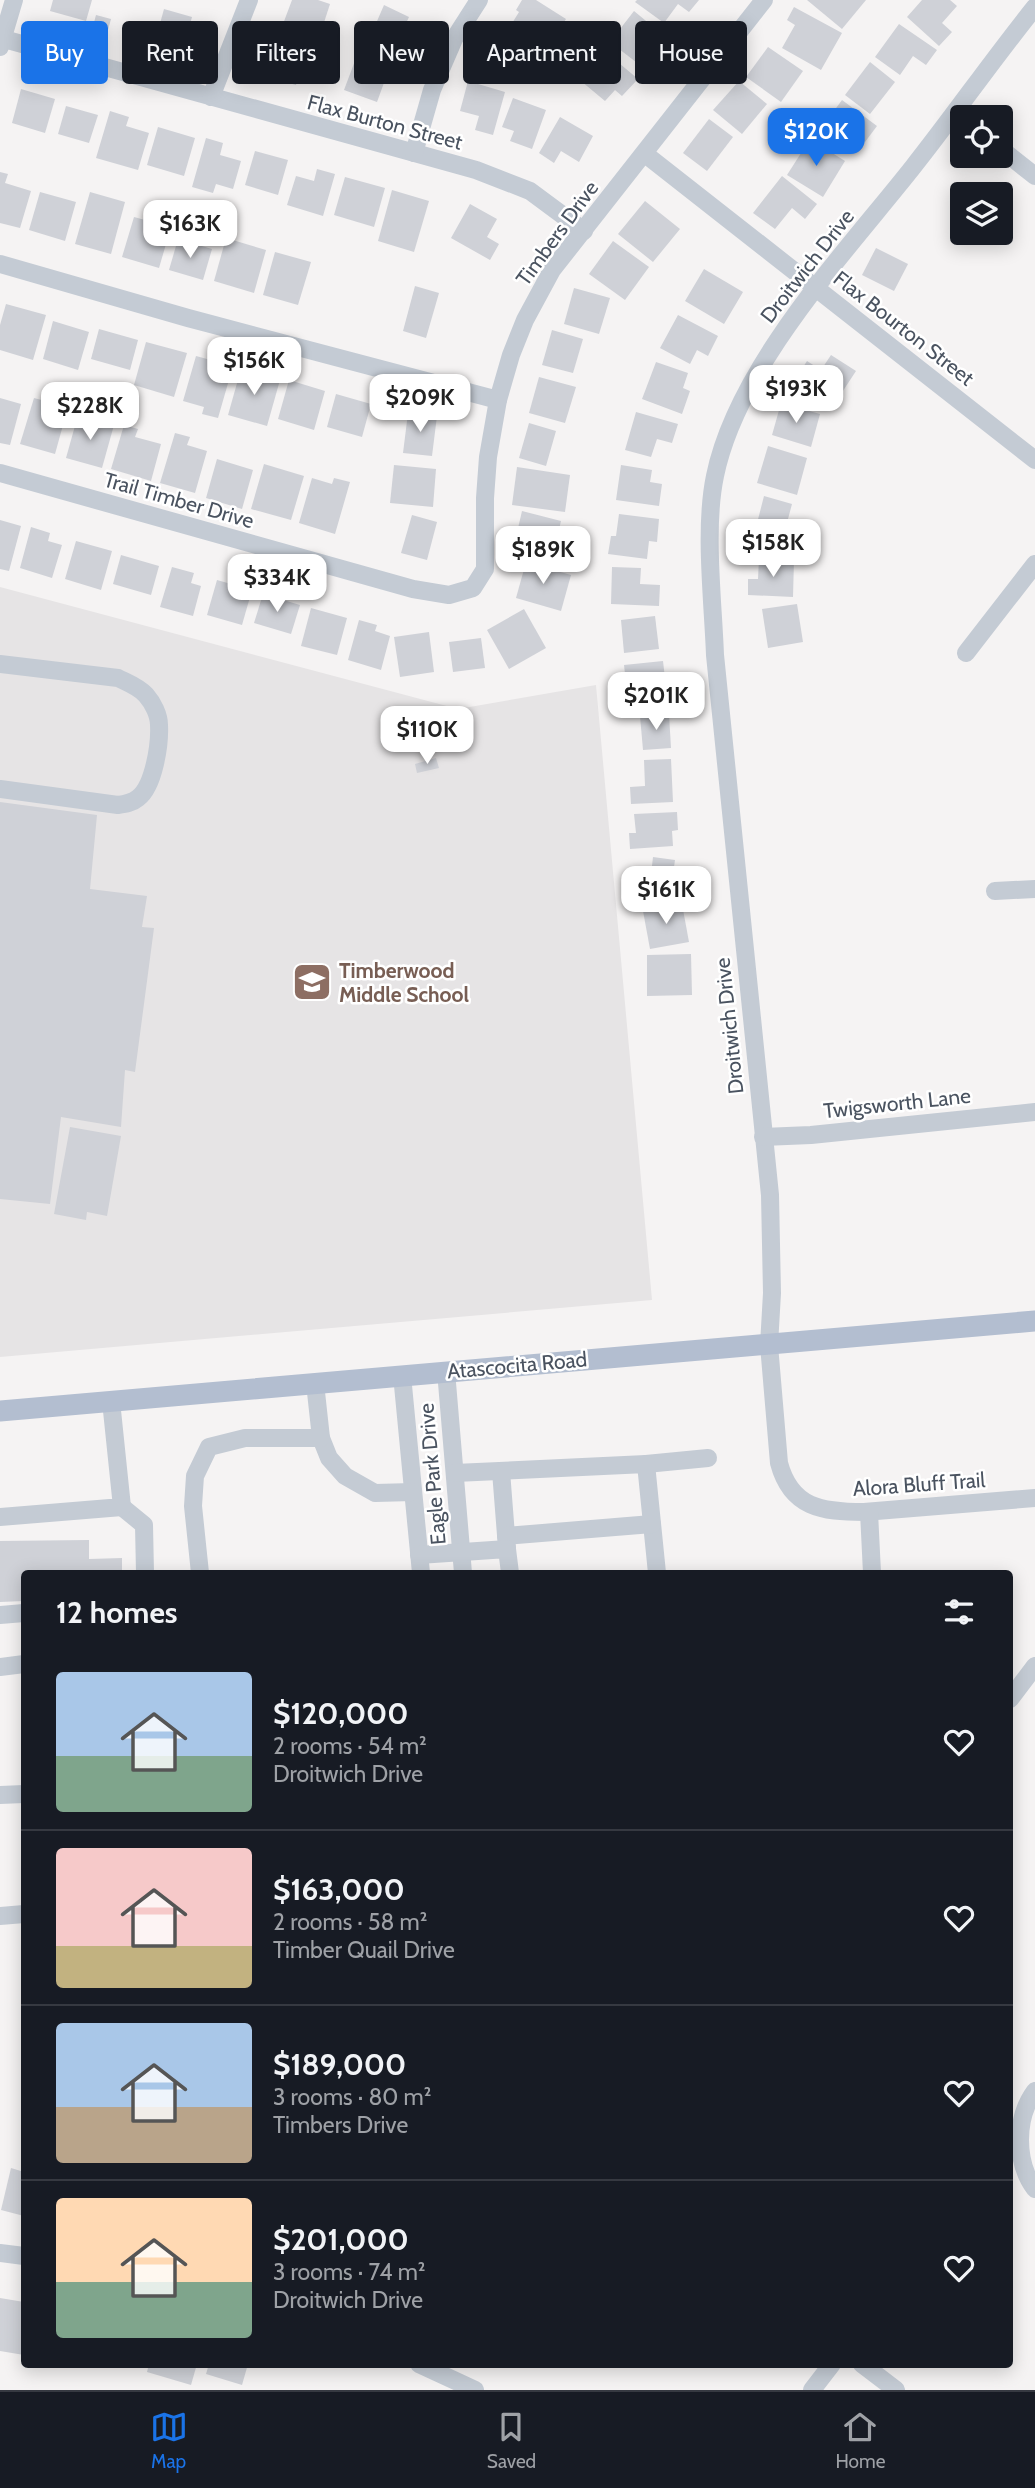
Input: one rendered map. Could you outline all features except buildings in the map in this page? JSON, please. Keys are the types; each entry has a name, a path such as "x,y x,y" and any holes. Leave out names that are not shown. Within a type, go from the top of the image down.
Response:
{"main road":[{"name":"Atascocita Road","path":"0,1411 1035,1321"}],"street":[{"path":"1,41 14,0"},
{"path":"211,97 249,0"},
{"path":"414,153 432,90 450,49 480,0"},
{"name":"Timbers Drive","path":"446,594 473,587 485,569 488,457 498,400 511,355 538,293 552,270 764,0"},
{"name":"Droitwich Drive","path":"966,105 1035,7"},
{"name":"Flax Burton Street","path":"1,41 414,153 517,184 543,199 584,231"},
{"name":"Droitwich Drive","path":"806,1503 793,1494 784,1481 779,1463 769,1345 772,1293 771,1212 715,656 711,500 720,455 754,378 778,339 950,126"},
{"name":"Flax Bourton Street","path":"645,154 1035,460"},
{"path":"1013,159 1035,176"},
{"path":"0,264 188,318 498,400"},
{"name":"Trail Timber Drive","path":"0,473 413,589 446,594"},
{"path":"965,653 1035,564"},
{"path":"0,664 118,678 146,694 155,709 159,725 153,771 148,786 141,797 130,803 118,805 0,789"},
{"path":"995,891 1035,889"},
{"name":"Twigsworth Lane","path":"762,1137 1035,1112"},
{"name":"Eagle Park Drive","path":"446,1371 463,1570"},
{"name":"Eagle Park Drive","path":"402,1375 421,1570"},
{"path":"315,1383 321,1438 330,1458 345,1476 375,1493 413,1492"},
{"path":"111,1401 121,1507"},
{"path":"200,1570 193,1506 195,1476 209,1447 245,1438 321,1438"},
{"path":"455,1473 646,1464 708,1458"},
{"path":"646,1464 657,1570"},
{"path":"501,1471 510,1570"},
{"name":"Alora Bluff Trail","path":"806,1503 825,1510 869,1512 1035,1498"},
{"path":"0,1517 121,1507 144,1525 145,1570"},
{"path":"869,1512 872,1570"},
{"path":"419,1555 461,1552 507,1542 652,1524"},
{"path":"0,1615 21,1613"},
{"path":"0,1667 21,1664"},
{"path":"1013,1695 1035,1667"},
{"path":"0,1796 21,1794"},
{"path":"0,1916 21,1914"},
{"path":"1035,2091 1027,2101 1021,2124 1020,2153 1029,2181 1035,2189"},
{"path":"0,2253 21,2256"},
{"path":"428,2368 475,2390"},
{"path":"812,2390 829,2368"},
{"path":"867,2368 896,2390"}],"shaded area":[{"name":"Timberwood Middle School","path":"0,587 458,709 596,685 652,1300 0,1357"}],"place":[{"name":"Timberwood Middle School","path":"312,982"}]}
